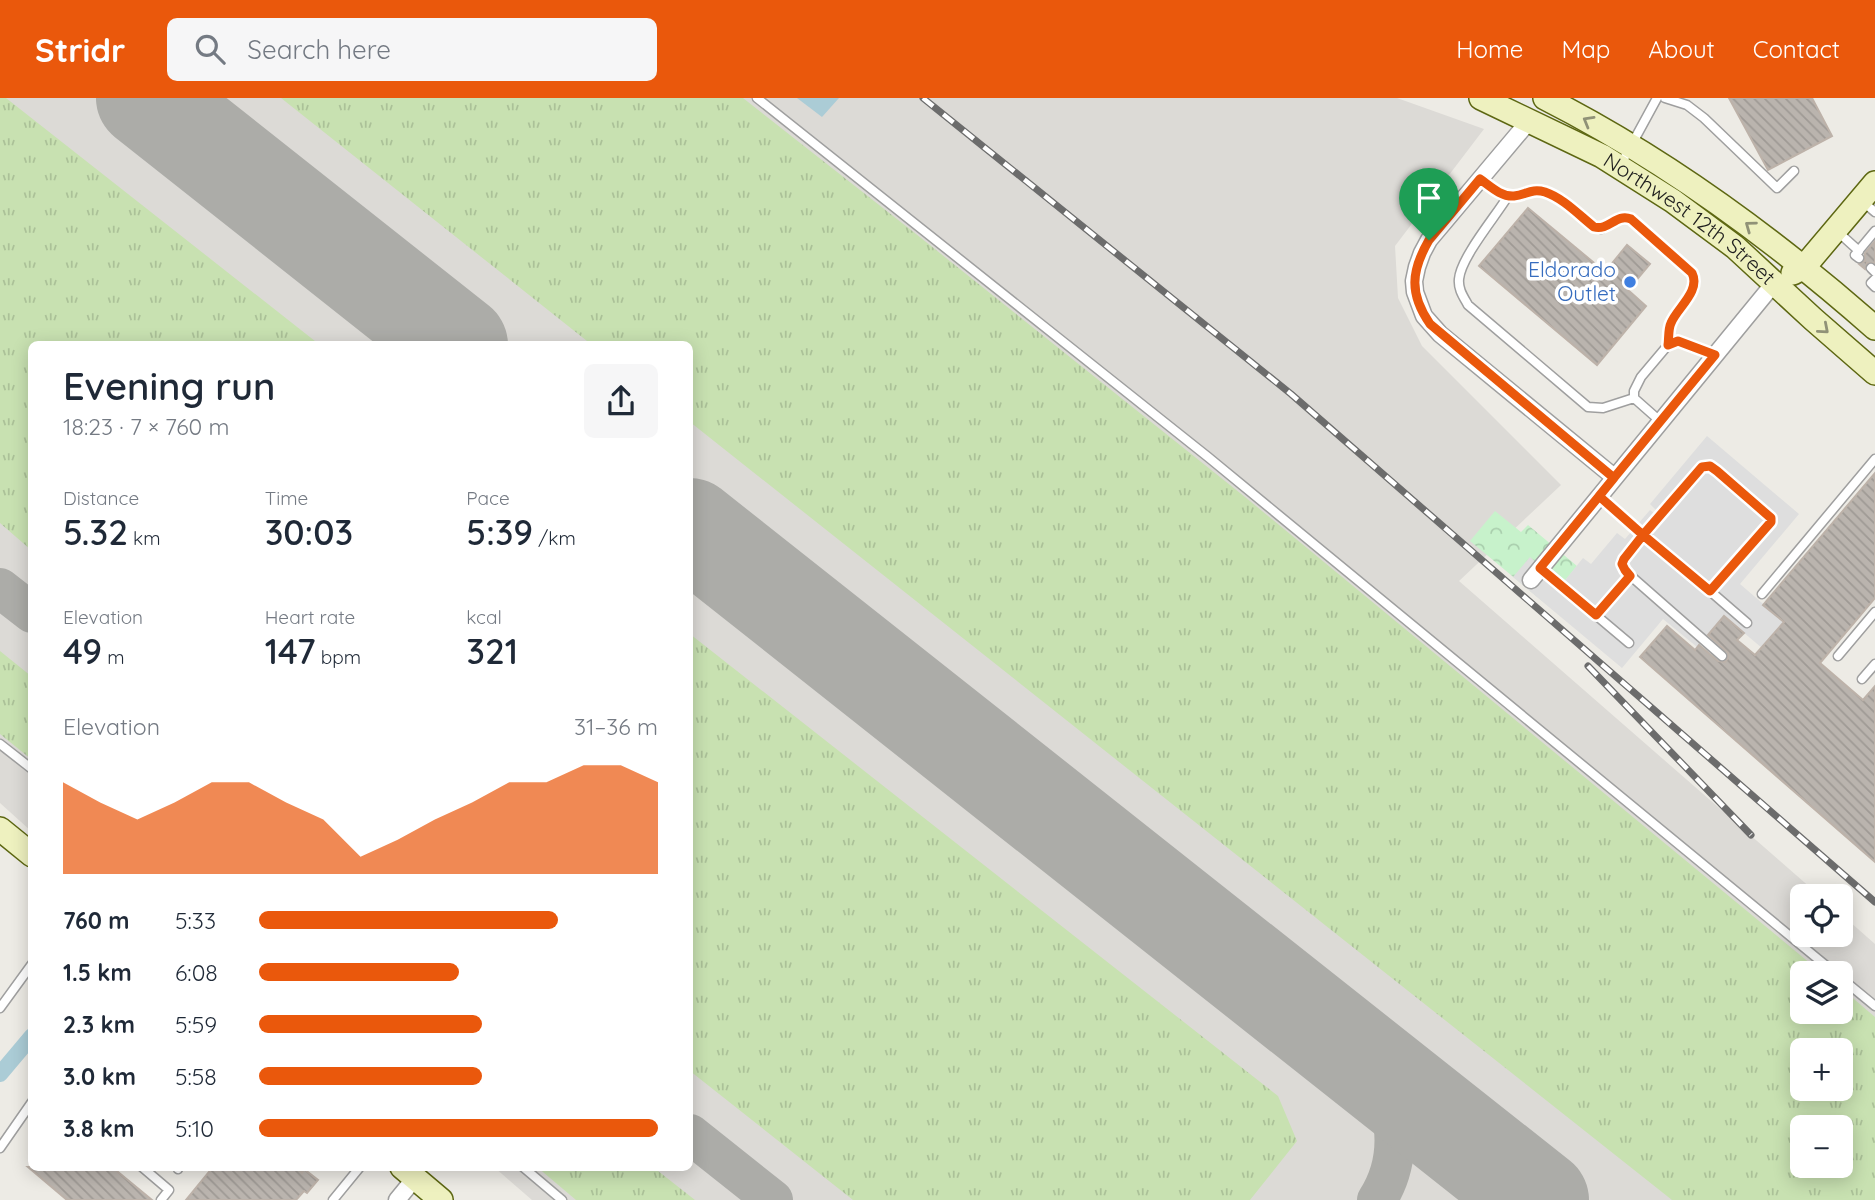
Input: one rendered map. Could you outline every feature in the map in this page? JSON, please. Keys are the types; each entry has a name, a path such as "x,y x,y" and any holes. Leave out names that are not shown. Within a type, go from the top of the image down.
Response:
{"main road":[{"name":"Northwest 12th Street","path":"1480,98 1602,156 1705,224 1775,282 1875,373"},
{"name":"Northwest 12th Street","path":"1545,98 1585,118 1704,193 1804,267 1875,328"},
{"path":"1775,282 1804,267 1836,230 1870,198"},
{"path":"0,829 28,852"},
{"path":"408,1173 441,1200"}],"street":[{"path":"1529,121 1429,240 1416,267 1415,292 1424,316 1440,334 1614,478"},
{"path":"1535,574 1775,282"},
{"path":"397,1200 408,1173"}],"lane":[{"path":"757,98 1208,457 1820,961"},
{"path":"1619,167 1657,98"},
{"path":"1665,98 1686,105 1704,118 1777,188 1794,171"},
{"path":"1480,179 1508,196 1515,197 1535,190 1545,192 1556,197 1594,227 1601,229 1619,218 1626,217 1646,231 1692,273 1695,279 1671,323 1668,345"},
{"path":"1508,196 1462,268 1460,291 1468,305 1588,407 1603,408 1634,398"},
{"path":"1836,230 1859,254 1875,231"},
{"path":"1875,279 1871,284 1875,287"},
{"path":"1660,421 1634,398 1634,391 1641,377 1668,345 1678,341 1715,355"},
{"path":"1762,594 1875,459"},
{"path":"1710,591 1771,522 1771,518 1710,466 1702,467 1643,535 1622,564 1630,576 1722,656"},
{"path":"1599,496 1747,623"},
{"path":"1535,574 1596,615 1629,643"},
{"path":"1596,615 1630,576"},
{"path":"1838,656 1875,612"},
{"path":"1862,679 1875,664"},
{"path":"0,744 28,766"},
{"path":"0,1008 28,970"},
{"path":"1853,988 1875,1006"},
{"path":"0,1148 28,1108"},
{"path":"147,1171 169,1190 161,1200"},
{"path":"333,1200 357,1171"},
{"path":"528,1171 562,1200"}],"shaded area":[{"path":"0,98 1397,98 1484,129 1395,246 1398,298 1422,346 1561,485 1459,581 1806,884 1790,884 1790,947 1853,947 1853,925 1875,944 1875,1200 532,1200 499,1171 693,1171 693,341 28,341 28,828 0,803"},
{"path":"1707,436 1799,514 1740,584 1784,622 1762,648 1724,616 1697,647 1663,619 1622,668 1513,577 1530,557 1562,584 1583,558 1591,564 1617,533 1625,539 1650,510 1654,513 1656,510 1650,504"}],"green space":[{"path":"0,98 6,98 315,341 28,341 28,547 0,523"},
{"path":"281,98 743,98 1245,497 1807,961 1790,961 1790,1024 1853,1024 1853,998 1875,1017 1875,1200 1672,1200 693,424 693,341 587,341"},
{"path":"1495,511 1521,532 1528,525 1577,566 1546,604 1470,541"},
{"path":"693,636 1278,1096 1297,1141 1250,1200 853,1200 693,1073"},
{"path":"0,651 28,674 28,757 0,734"},
{"path":"542,1171 658,1171 695,1200 576,1200"}],"water":[{"path":"797,98 839,98 822,117"}],"building":[{"path":"1729,98 1812,98 1832,136 1768,170"},
{"path":"1528,208 1605,272 1627,245 1650,264 1628,290 1646,306 1597,365 1479,266"},
{"path":"1875,241 1875,263 1867,263 1865,269 1859,264 1865,261 1865,253"},
{"path":"1875,473 1875,598 1820,663 1863,700 1875,686 1875,862 1640,657 1667,626 1695,650 1699,645 1718,661 1725,662 1728,653 1708,635 1724,616 1744,633 1737,640 1755,655 1784,622 1763,605"},
{"path":"33,1171 117,1171 152,1200 67,1200"},
{"path":"210,1171 307,1171 318,1180 307,1193 304,1191 296,1200 186,1200"}],"waterway":[{"path":"0,1074 28,1041"}],"taxiway":[{"path":"0,588 28,610"},
{"path":"1338,1041 1376,1081 1390,1110 1393,1156 1385,1186 1377,1200"},
{"path":"693,1136 773,1200"},
{"path":"1483,1156 1522,1200"}],"runway":[{"path":"146,98 453,341"},
{"path":"693,530 1539,1200"}],"railway":[{"path":"923,98 1291,394 1875,902"},
{"path":"1588,666 1751,835"}],"place":[{"name":"Eldorado Outlet","path":"1630,282"}],"route":[{"path":"1429,240 1416,267 1414,281 1419,304 1430,324 1440,334 1614,478 1540,568 1596,615 1630,576 1622,564 1643,535 1710,591 1771,522 1771,518 1717,471 1710,466 1702,467 1643,535 1599,496 1715,355 1678,341 1668,345 1671,323 1693,287 1695,279 1692,273 1631,219 1619,218 1601,229 1594,227 1556,197 1545,192 1535,190 1515,197 1508,196 1480,179 1429,240"}]}
